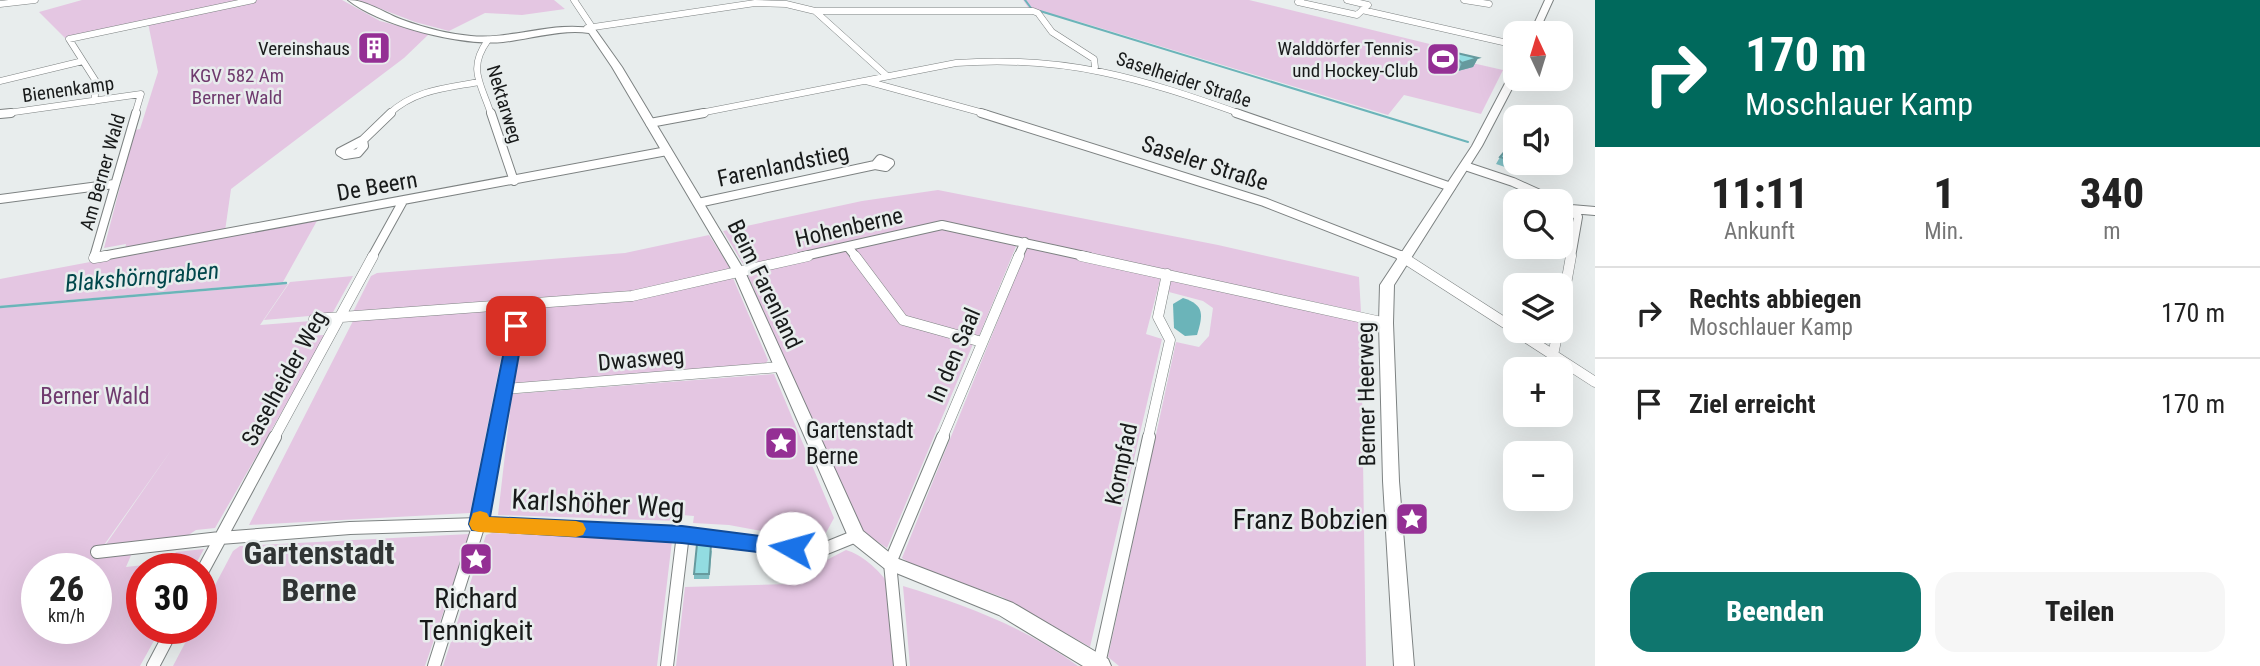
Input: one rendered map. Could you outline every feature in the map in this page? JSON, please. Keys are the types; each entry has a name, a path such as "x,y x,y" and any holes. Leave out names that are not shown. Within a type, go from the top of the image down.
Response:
{"street":[{"path":"94,101 97,83 69,39 253,0"},
{"path":"352,0 413,26 488,40 530,37 761,2 786,4 815,11 1033,11 1038,13 1052,32 1094,59 1095,67"},
{"path":"575,0 590,28"},
{"path":"1301,0 1298,2 1357,16 1368,5 1347,0"},
{"path":"1464,0 1489,4"},
{"path":"1539,21 1549,0"},
{"path":"0,4 32,3"},
{"path":"1362,10 1503,42"},
{"path":"815,11 886,75"},
{"name":"Beim Farenland","path":"590,28 617,67 739,272 856,536"},
{"name":"Nektarweg","path":"488,40 477,55 475,67 514,181"},
{"name":"Saselheider Straße","path":"650,123 956,63 996,60 1095,67 1142,79 1451,187"},
{"path":"0,81 83,61"},
{"name":"Saseler Straße","path":"862,80 1026,125 1264,202 1404,257 1503,322"},
{"path":"363,140 403,100 433,90 479,82"},
{"name":"Berner Heerweg","path":"1404,666 1391,481 1385,323 1387,285 1465,166 1506,91"},
{"name":"Bienenkamp","path":"0,114 141,94"},
{"name":"Am Berner Wald","path":"94,258 141,94"},
{"name":"De Beern","path":"94,258 667,151"},
{"name":"Farenlandstieg","path":"698,203 875,165"},
{"path":"1465,166 1528,189"},
{"path":"0,199 114,184"},
{"name":"Saselheider Weg","path":"212,553 403,201"},
{"path":"1573,209 1595,211"},
{"path":"1573,211 1578,217 1573,245"},
{"name":"Hohenberne","path":"314,319 632,296 942,225 1385,323"},
{"name":"In den Saal","path":"890,563 1025,242"},
{"path":"848,247 903,320 982,342"},
{"name":"Kornpfad","path":"1100,665 1170,340 1158,317 1167,274"},
{"path":"434,666 479,524 520,305"},
{"name":"Saseler Straße","path":"1534,343 1595,382"},
{"path":"1553,355 1556,343"},
{"name":"Dwasweg","path":"505,389 780,367"},
{"name":"Karlshöher Weg","path":"97,552 220,538 349,528 479,524 682,534 819,551 856,536"},
{"path":"667,666 682,534"},
{"path":"856,536 890,563 1006,609 1100,665"},
{"path":"890,563 900,666"},
{"path":"153,666 165,644"}],"green space":[{"path":"82,0 244,0 65,38 39,12"},
{"name":"KGV 582 Am Berner Wald","path":"258,0 342,0 380,21 429,34 404,58 231,189 225,231 125,250 126,244 104,248 135,130 140,129 158,72 148,23"},
{"path":"358,0 554,0 565,9 522,15 485,13 449,31 415,22"},
{"path":"1023,0 1249,0 1442,47 1437,55 1503,70 1481,114 1404,95 1388,115 1077,21 1030,10"},
{"path":"938,190 1218,245 1359,277 1361,312 943,222 745,267 723,231 862,201"},
{"path":"318,219 283,282 0,306 0,279"},
{"path":"946,228 1017,244 979,336 902,315 855,250 856,247"},
{"path":"709,235 730,268 728,270 628,293 353,312 371,276 377,273 625,253"},
{"path":"1028,246 1161,276 1146,334 1162,339 1090,647 1002,597 917,568 902,558"},
{"path":"846,252 902,325 973,344 887,548 864,533 854,517 748,276 755,271"},
{"path":"353,276 332,314 264,320 290,282"},
{"path":"733,278 768,360 766,363 516,384 514,380 527,307"},
{"path":"1171,278 1361,321 1366,666 1119,666 1108,657 1176,342 1199,347 1209,336 1213,308 1203,301 1169,292"},
{"name":"Berner Wald","path":"288,284 260,325 311,321 300,336 326,335 215,528 196,530 187,536 104,547 172,449 98,553 21,553 21,644 112,644 112,554 126,553 126,644 152,644 140,666 0,666 0,308"},
{"path":"511,309 470,513 249,525 354,319"},
{"path":"774,374 834,518 821,542 729,525 693,523 694,516 682,515 678,521 498,515 512,394"},
{"path":"492,533 672,541 657,666 443,666 486,535"},
{"path":"470,534 425,666 173,666 185,644 217,644 217,582 233,551 240,546"},
{"name":"Berner Wald","path":"204,549 202,553 175,553 176,552"},
{"path":"846,550 869,563 887,582 894,666 676,666 685,587 790,584 791,558 819,564"},
{"path":"903,586 994,618 1058,652 1078,666 910,666"}],"water":[{"path":"1183,298 1199,308 1201,316 1197,335 1185,336 1174,328 1173,304"}],"building":[{"path":"378,38 381,45 365,48 363,41"},
{"path":"1448,51 1478,58 1462,63"},
{"path":"697,544 711,544 709,574 694,574"}],"waterway":[{"path":"1025,0 1031,8"},
{"path":"1040,11 1468,142"},
{"name":"Blakshörngraben","path":"0,307 286,283"}],"slow traffic":[{"path":"480,518 479,524 576,529"}],"place":[{"name":"Vereinshaus","path":"374,48"},
{"name":"Walddörfer Tennis- und Hockey-Club","path":"1443,59"},
{"name":"Gartenstadt Berne","path":"781,443"},
{"name":"Franz Bobzien","path":"1412,519"},
{"name":"Richard Tennigkeit","path":"476,559"}],"district":[{"name":"Gartenstadt Berne","path":"319,572"}],"route":[{"path":"516,326 479,524 682,534 792,548"}]}
